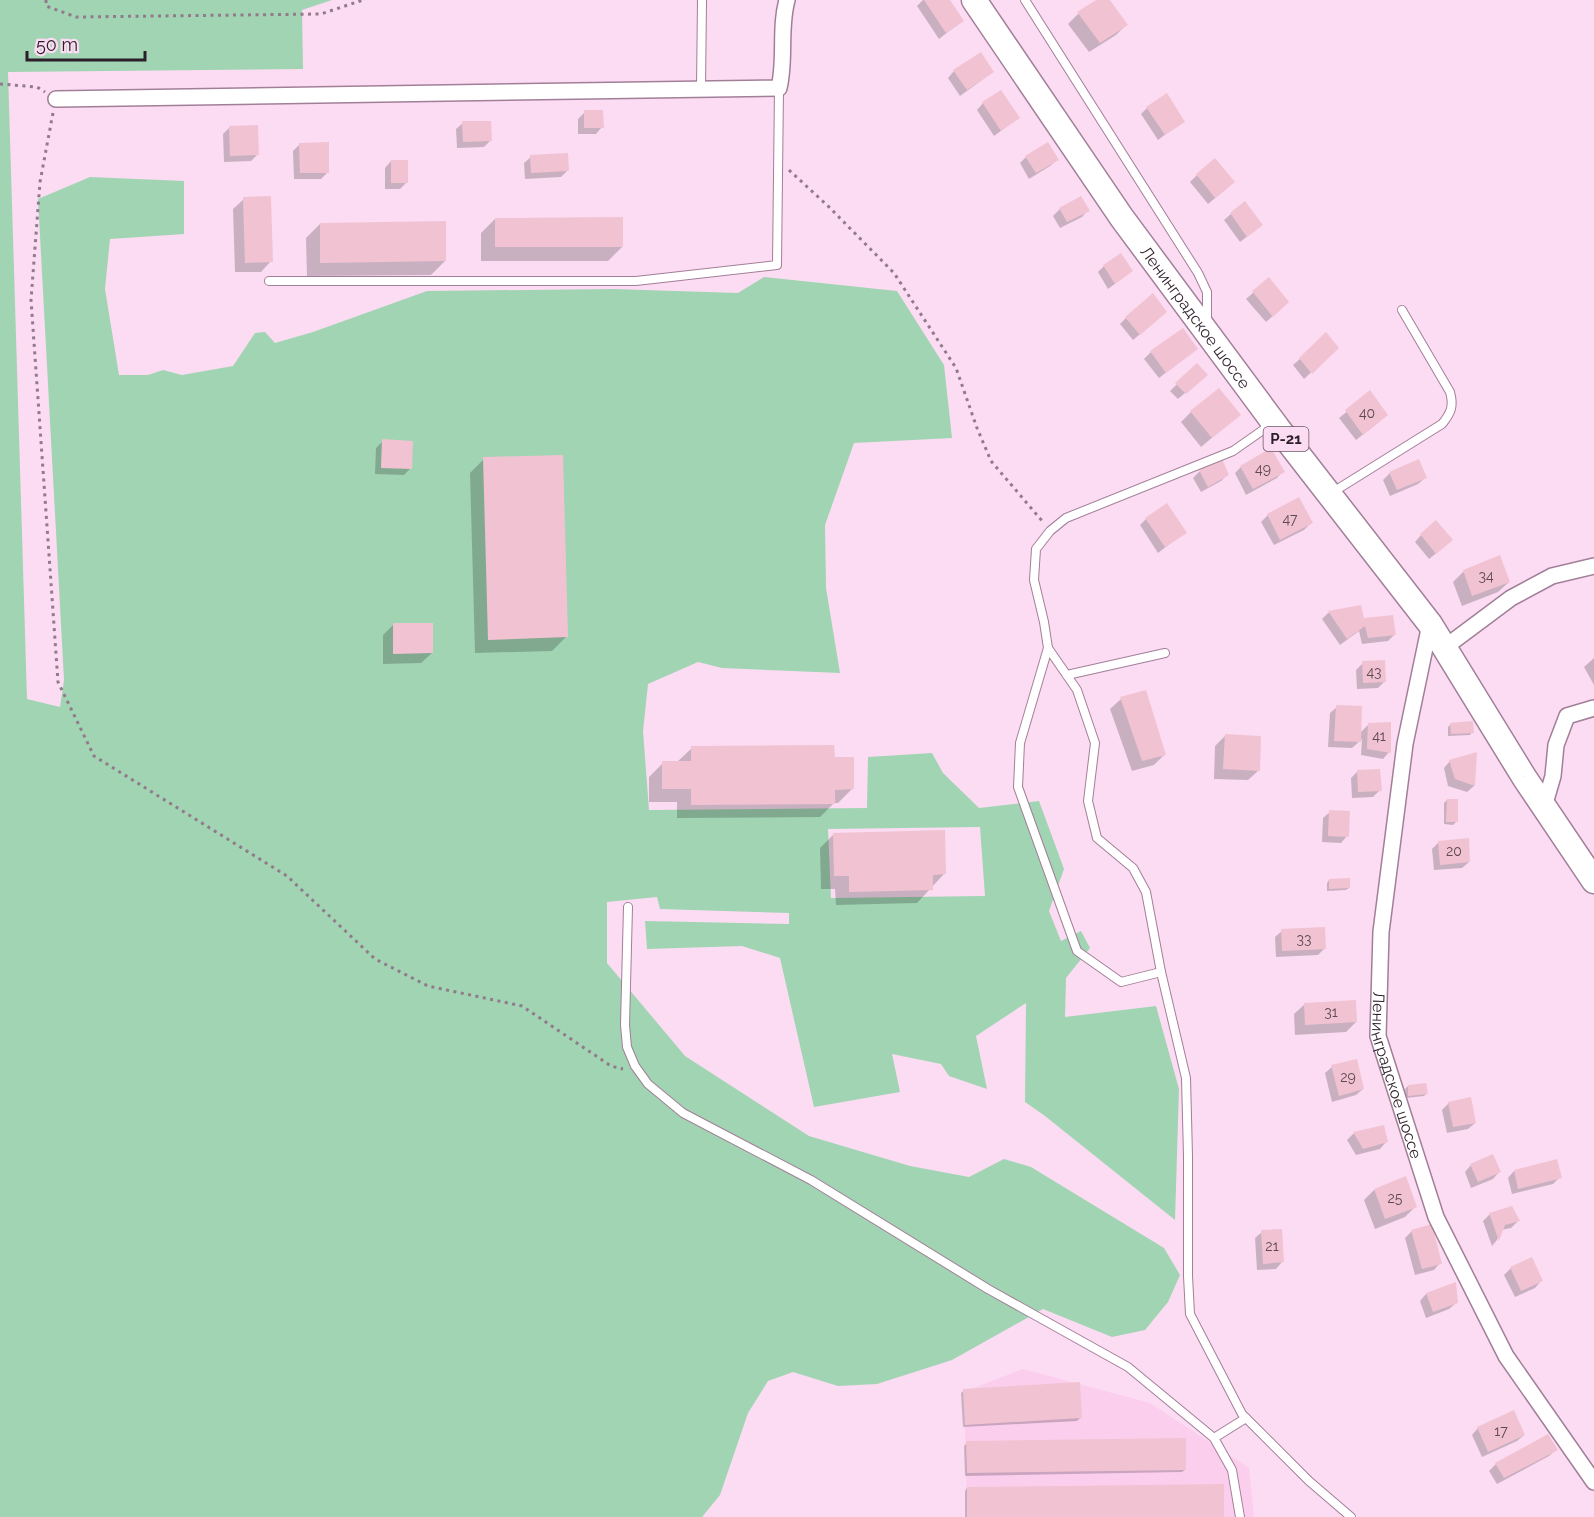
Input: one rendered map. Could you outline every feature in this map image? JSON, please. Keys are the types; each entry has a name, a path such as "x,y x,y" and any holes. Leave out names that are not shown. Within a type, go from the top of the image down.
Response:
{"main road":[{"name":"Ленинградское шоссе","path":"974,0 1122,218 1274,423 1430,624 1544,807 1594,881"}],"street":[{"path":"56,99 779,88 782,76 783,13 787,0"},
{"path":"1444,648 1521,593 1552,576 1594,566"},
{"name":"Ленинградское шоссе","path":"1430,624 1405,744 1380,932 1378,1036 1436,1217 1506,1356 1594,1482"},
{"path":"1544,807 1553,776 1556,745 1568,716 1594,708"}],"lane":[{"path":"701,89 702,0"},
{"path":"1025,0 1198,273 1207,292 1207,332"},
{"path":"269,281 636,281 777,266 779,88"},
{"path":"1329,495 1442,424 1454,404 1450,392 1402,310"},
{"path":"1161,972 1121,982 1077,951 1018,787 1020,743 1048,648 1034,580 1036,549 1050,531 1066,518 1233,451 1274,423"},
{"path":"1048,648 1077,690 1095,743 1088,801 1097,838 1133,868 1146,892 1161,972 1186,1078 1190,1314 1242,1413 1309,1481 1351,1517"},
{"path":"1067,675 1165,653"},
{"path":"628,907 625,1025 627,1047 648,1084 683,1113 811,1180 988,1289 1128,1367 1214,1438 1232,1470 1240,1517"},
{"path":"1214,1438 1246,1418"}],"path":[{"path":"46,0 46,6 76,17 321,14 363,0"},
{"path":"0,84 37,87 56,99 40,182 31,300 58,682 94,756 287,876 375,959 428,986 522,1006 611,1066 639,1071"},
{"path":"778,160 829,207 894,273 956,368 977,429 991,461 1050,531"}],"shaded area":[{"path":"1023,1369 1150,1403 1249,1468 1254,1517 967,1517 965,1425 968,1390"}],"green space":[{"path":"0,0 332,0 302,10 303,69 8,72 27,699 60,707 64,680 38,199 90,177 184,181 184,234 110,239 105,289 119,375 148,375 163,370 182,375 233,366 255,333 265,332 275,343 313,332 427,291 613,289 738,293 764,277 897,291 944,365 952,438 854,443 825,525 826,588 840,673 722,668 698,662 648,684 643,731 649,810 867,808 868,757 932,753 943,773 979,808 1039,801 1064,869 1049,911 1061,941 1081,931 1090,948 1066,978 1065,1017 1156,1006 1179,1089 1175,1220 1025,1102 1026,1003 976,1036 987,1089 949,1076 941,1064 892,1054 900,1092 814,1107 780,958 742,946 647,949 645,921 789,924 789,913 660,909 657,897 607,902 607,963 685,1056 809,1136 910,1166 969,1177 1004,1159 1031,1167 1164,1248 1180,1275 1168,1302 1145,1330 1112,1337 1043,1309 952,1360 877,1384 838,1386 793,1372 768,1381 748,1413 720,1495 702,1517 0,1517","holes":["980,827 985,896 831,898 828,829"]}],"building":[{"path":"924,0 950,0 964,21 946,33"},
{"path":"1096,0 1110,0 1128,25 1100,43 1077,12"},
{"path":"981,52 994,72 967,90 953,70"},
{"path":"1001,90 1020,118 1001,131 982,102"},
{"path":"1167,93 1185,122 1165,135 1146,107"},
{"path":"584,110 603,110 604,128 584,128"},
{"path":"462,121 491,121 492,141 463,142"},
{"path":"258,125 259,155 230,156 229,126"},
{"path":"329,142 329,173 300,173 299,143"},
{"path":"1048,142 1059,160 1036,173 1025,156"},
{"path":"568,153 569,171 531,173 530,155"},
{"path":"1215,158 1235,182 1215,198 1196,174"},
{"path":"391,160 408,160 408,183 391,183"},
{"path":"271,196 273,262 245,263 243,197"},
{"path":"1081,196 1090,211 1067,222 1059,208"},
{"path":"1245,201 1263,225 1247,237 1230,213"},
{"path":"623,217 623,247 495,247 495,218"},
{"path":"446,221 446,261 320,263 320,223"},
{"path":"1121,253 1133,271 1115,284 1103,265"},
{"path":"1269,277 1289,302 1273,317 1252,291"},
{"path":"1153,293 1167,312 1140,335 1125,317"},
{"path":"1183,328 1198,349 1166,373 1150,351"},
{"path":"1326,332 1339,348 1312,374 1299,358"},
{"path":"1197,363 1208,375 1186,394 1175,383"},
{"path":"1219,388 1241,415 1212,438 1190,411"},
{"path":"1370,390 1388,415 1363,435 1345,410"},
{"path":"382,439 413,441 412,469 381,468"},
{"path":"1271,448 1285,472 1253,489 1240,466"},
{"path":"563,455 568,637 488,640 483,457"},
{"path":"1222,459 1229,475 1208,487 1199,470"},
{"path":"1419,459 1427,478 1397,490 1389,472"},
{"path":"1299,497 1313,523 1280,540 1267,514"},
{"path":"1167,503 1187,533 1165,547 1145,518"},
{"path":"1436,520 1453,540 1436,554 1420,534"},
{"path":"1500,555 1510,582 1472,596 1463,570"},
{"path":"1361,605 1364,618 1393,615 1396,635 1368,638 1365,626 1347,639 1328,611"},
{"path":"393,623 433,623 433,653 393,654"},
{"path":"1385,660 1386,682 1363,683 1362,661"},
{"path":"1146,690 1166,755 1142,761 1120,697"},
{"path":"1336,705 1362,706 1361,742 1334,741"},
{"path":"1473,721 1474,733 1451,734 1450,723"},
{"path":"1391,722 1391,753 1367,749 1368,723"},
{"path":"1225,734 1261,736 1260,771 1223,769"},
{"path":"834,745 835,757 854,757 854,789 835,790 835,804 691,805 691,789 662,789 662,761 691,761 691,746"},
{"path":"1477,752 1475,786 1455,779 1449,760"},
{"path":"1380,769 1382,791 1358,792 1357,770"},
{"path":"1447,799 1458,799 1458,822 1446,822"},
{"path":"1329,810 1350,811 1349,837 1328,836"},
{"path":"945,830 946,874 933,875 933,890 849,892 849,876 834,876 833,833"},
{"path":"1469,838 1470,862 1440,865 1438,841"},
{"path":"1350,878 1350,888 1329,889 1329,879"},
{"path":"1325,927 1326,949 1282,951 1281,929"},
{"path":"1356,1000 1357,1022 1305,1025 1304,1003"},
{"path":"1357,1059 1364,1089 1339,1096 1331,1065"},
{"path":"1426,1083 1428,1094 1408,1096 1408,1085"},
{"path":"1471,1097 1476,1123 1453,1127 1448,1102"},
{"path":"1384,1125 1388,1142 1363,1149 1353,1132"},
{"path":"1493,1154 1501,1172 1478,1182 1470,1164"},
{"path":"1557,1159 1562,1178 1518,1189 1514,1170"},
{"path":"1406,1176 1417,1207 1385,1219 1374,1189"},
{"path":"1512,1206 1520,1221 1505,1225 1499,1241 1489,1213"},
{"path":"1432,1224 1442,1264 1422,1269 1411,1230"},
{"path":"1282,1229 1284,1262 1263,1264 1261,1230"},
{"path":"1532,1257 1543,1281 1521,1291 1510,1267"},
{"path":"1456,1282 1458,1303 1433,1312 1426,1293"},
{"path":"1080,1382 1082,1418 965,1425 963,1389"},
{"path":"1514,1410 1525,1435 1488,1452 1477,1427"},
{"path":"1548,1434 1558,1450 1504,1478 1495,1463"},
{"path":"1186,1438 1186,1470 967,1473 966,1441"},
{"path":"1224,1484 1224,1517 967,1517 967,1487"}]}
